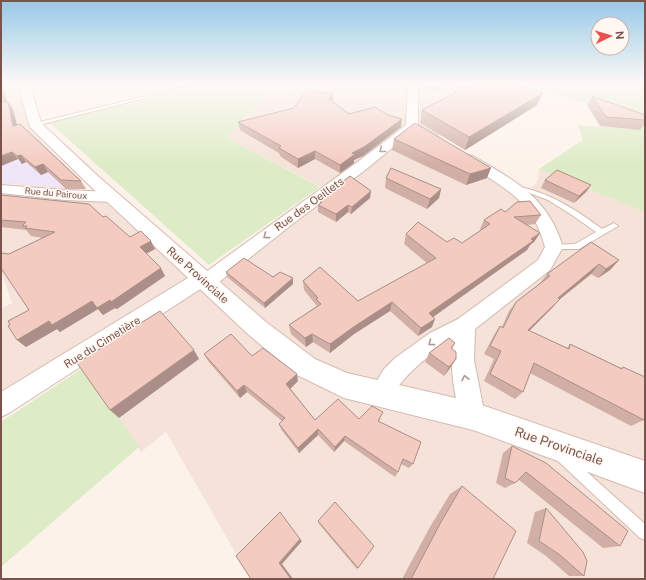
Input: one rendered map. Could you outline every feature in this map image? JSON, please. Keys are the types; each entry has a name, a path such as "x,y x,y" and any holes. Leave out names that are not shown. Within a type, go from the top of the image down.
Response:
{"main road":[{"path":"31,111 35,124"},
{"name":"Rue Provinciale","path":"35,124 112,197 258,329 306,367 344,385 473,416 645,477"}],"street":[{"path":"381,394 392,376 415,355 437,339 465,325 544,265 554,248 552,233 533,204 515,188 412,126 411,111"},
{"name":"Rue des Oeillets","path":"205,280 412,126"},
{"name":"Rue du Pairoux","path":"1,189 65,195 112,197"},
{"name":"Rue du Cimetière","path":"1,406 205,280"},
{"path":"465,325 461,341 462,357 473,416"}],"lane":[{"path":"35,124 88,111"},
{"path":"515,188 531,190 567,207 602,233"},
{"path":"554,248 576,247 614,226"},
{"path":"542,440 645,533"}],"shaded area":[{"path":"1,111 24,111 29,126 43,143 86,187 76,190 1,183"},
{"path":"251,111 432,111 420,116 417,133 525,196 538,180 539,169 645,212 645,579 253,579 239,559 166,432 141,452 81,361 329,191 227,138"},
{"path":"37,144 82,186 77,189 1,182 1,157"},
{"path":"1,198 105,202 189,278 1,404 1,309 12,303 1,271"}],"green space":[{"path":"96,111 251,111 227,138 320,187 209,265 49,122"},
{"path":"606,111 645,111 645,212 539,169 583,140 578,125 632,129 639,123"},
{"path":"84,367 139,447 1,567 1,422"}],"building":[{"path":"1,111 10,111 13,126 20,124 81,181 61,180 43,164 35,167 21,155 17,156 12,152 1,156"},
{"path":"282,111 345,111 349,114 360,111 382,111 388,115 402,119 364,147 352,153 355,154 340,165 315,151 298,159 279,148 281,146 238,122"},
{"path":"424,111 513,111 469,137"},
{"path":"602,111 634,111 645,115 645,120 606,117"},
{"path":"415,123 491,168 470,174 394,139"},
{"path":"391,168 441,189 430,199 386,178"},
{"path":"557,170 591,185 579,196 545,180"},
{"path":"350,176 371,191 352,207 348,205 336,214 318,205 322,202 320,201 328,195 326,194"},
{"path":"1,195 89,204 103,217 106,216 130,237 141,231 151,241 140,247 161,268 111,302 110,300 97,308 92,301 52,325 49,321 17,340 8,326 10,325 8,321 29,310 1,268 1,253 9,254 55,232 25,228 27,226 22,226 26,222 1,220"},
{"path":"530,201 541,215 514,217 540,233 531,239 533,241 429,313 435,319 421,328 392,302 330,344 312,334 305,338 289,325 321,304 316,299 318,298 303,281 320,267 358,301 436,258 406,234 418,222 447,242 454,238 462,243 490,224 484,220 501,209 505,212 517,202"},
{"path":"591,242 619,260 606,269 599,264 558,298 560,299 528,330 569,349 570,344 622,369 623,367 645,377 644,420 534,363 523,392 490,374 501,351 490,346 500,326 503,328 516,302 550,276 547,274"},
{"path":"244,258 273,277 280,272 293,278 264,303 226,272"},
{"path":"160,311 194,350 110,410 77,363"},
{"path":"231,334 252,356 263,348 297,374 286,384 315,420 338,399 359,419 372,406 383,412 378,421 421,442 413,464 403,459 398,472 345,436 335,447 318,429 298,448 279,424 285,418 244,385 237,391 204,354"},
{"path":"449,338 455,343 451,348 456,352 456,359 449,367 429,353"},
{"path":"512,446 546,463 628,531 620,546 526,472 515,483 505,478"},
{"path":"462,486 516,531 493,579 411,579 441,522"},
{"path":"335,502 374,546 358,568 318,521"},
{"path":"546,508 583,552 587,561 584,576 560,555 539,541"},
{"path":"280,512 300,539 279,563 291,579 251,579 236,556"}]}
